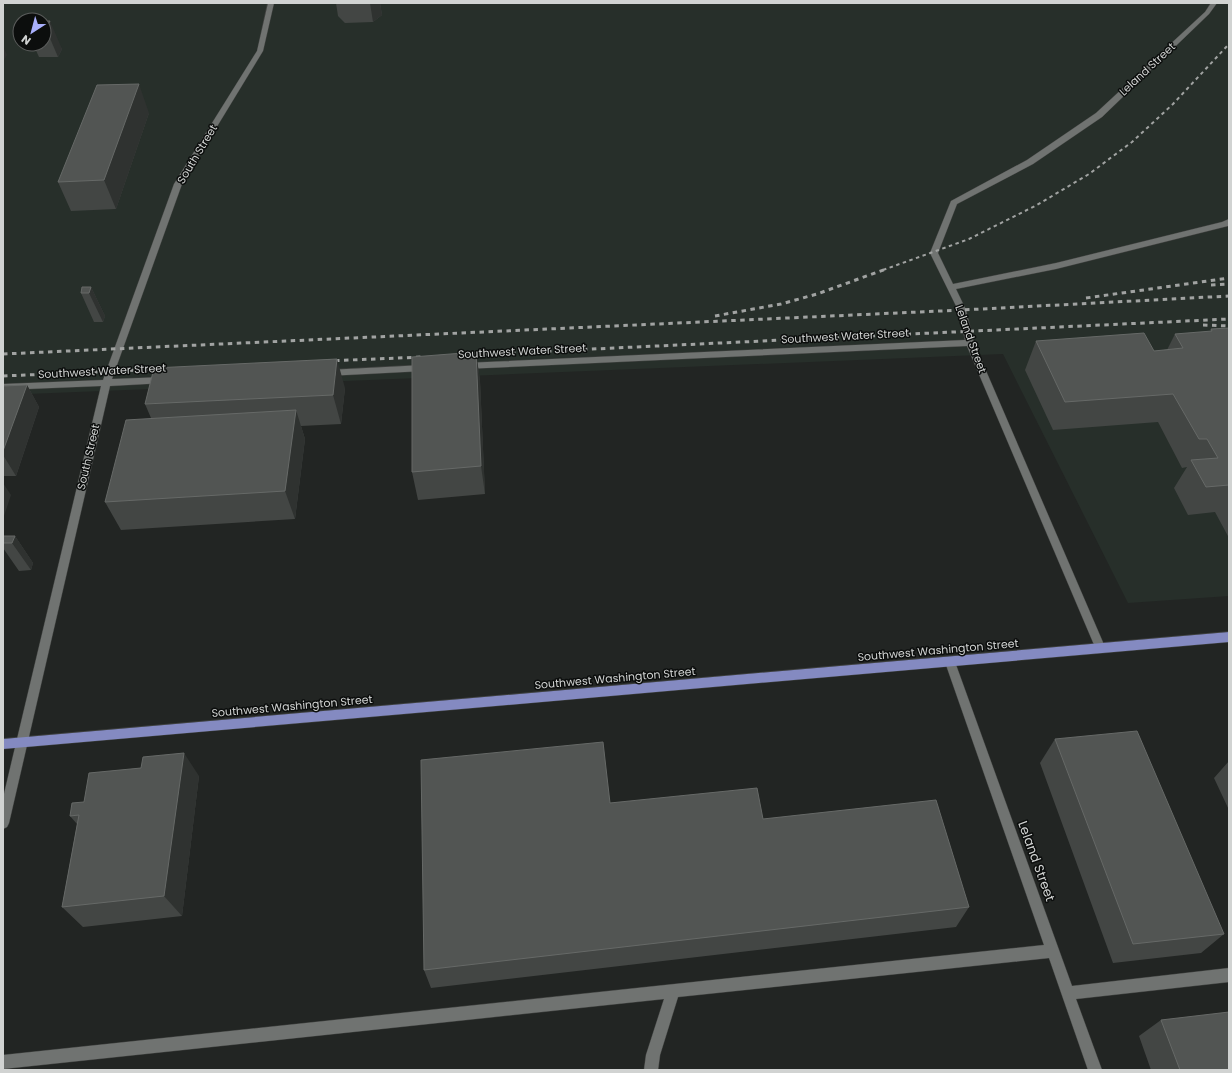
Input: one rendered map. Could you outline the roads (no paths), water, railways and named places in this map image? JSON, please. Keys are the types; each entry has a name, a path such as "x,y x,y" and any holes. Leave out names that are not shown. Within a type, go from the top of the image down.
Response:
{"main road":[{"name":"Southwest Washington Street","path":"3,744 950,662 1100,647 1229,637"}],"street":[{"name":"South Street","path":"3,823 106,383 178,184 260,51 271,3"},
{"name":"Leland Street","path":"1100,647 970,343 962,310 934,253 954,204 1030,162 1068,138 1099,115 1207,13 1214,3"},
{"path":"951,287 1056,266 1229,222"},
{"name":"Southwest Water Street","path":"454,367 970,343"},
{"path":"319,373 430,368"},
{"name":"Southwest Water Street","path":"3,387 177,380"},
{"name":"Leland Street","path":"950,662 1095,1070"},
{"path":"3,1062 1053,950"},
{"path":"1068,993 1229,975"},
{"path":"651,1070 653,1054 673,991"}],"railway":[{"path":"883,270 969,239 1037,205 1089,174 1132,142 1173,104 1229,44"},
{"path":"715,316 781,304 817,294 886,269"},
{"path":"1086,298 1229,278"},
{"path":"1211,285 1229,284"},
{"path":"3,354 962,310 1229,296"},
{"path":"466,355 1229,319"},
{"path":"1203,325 1229,326"},
{"path":"326,361 422,357"},
{"path":"3,376 164,369"}]}
